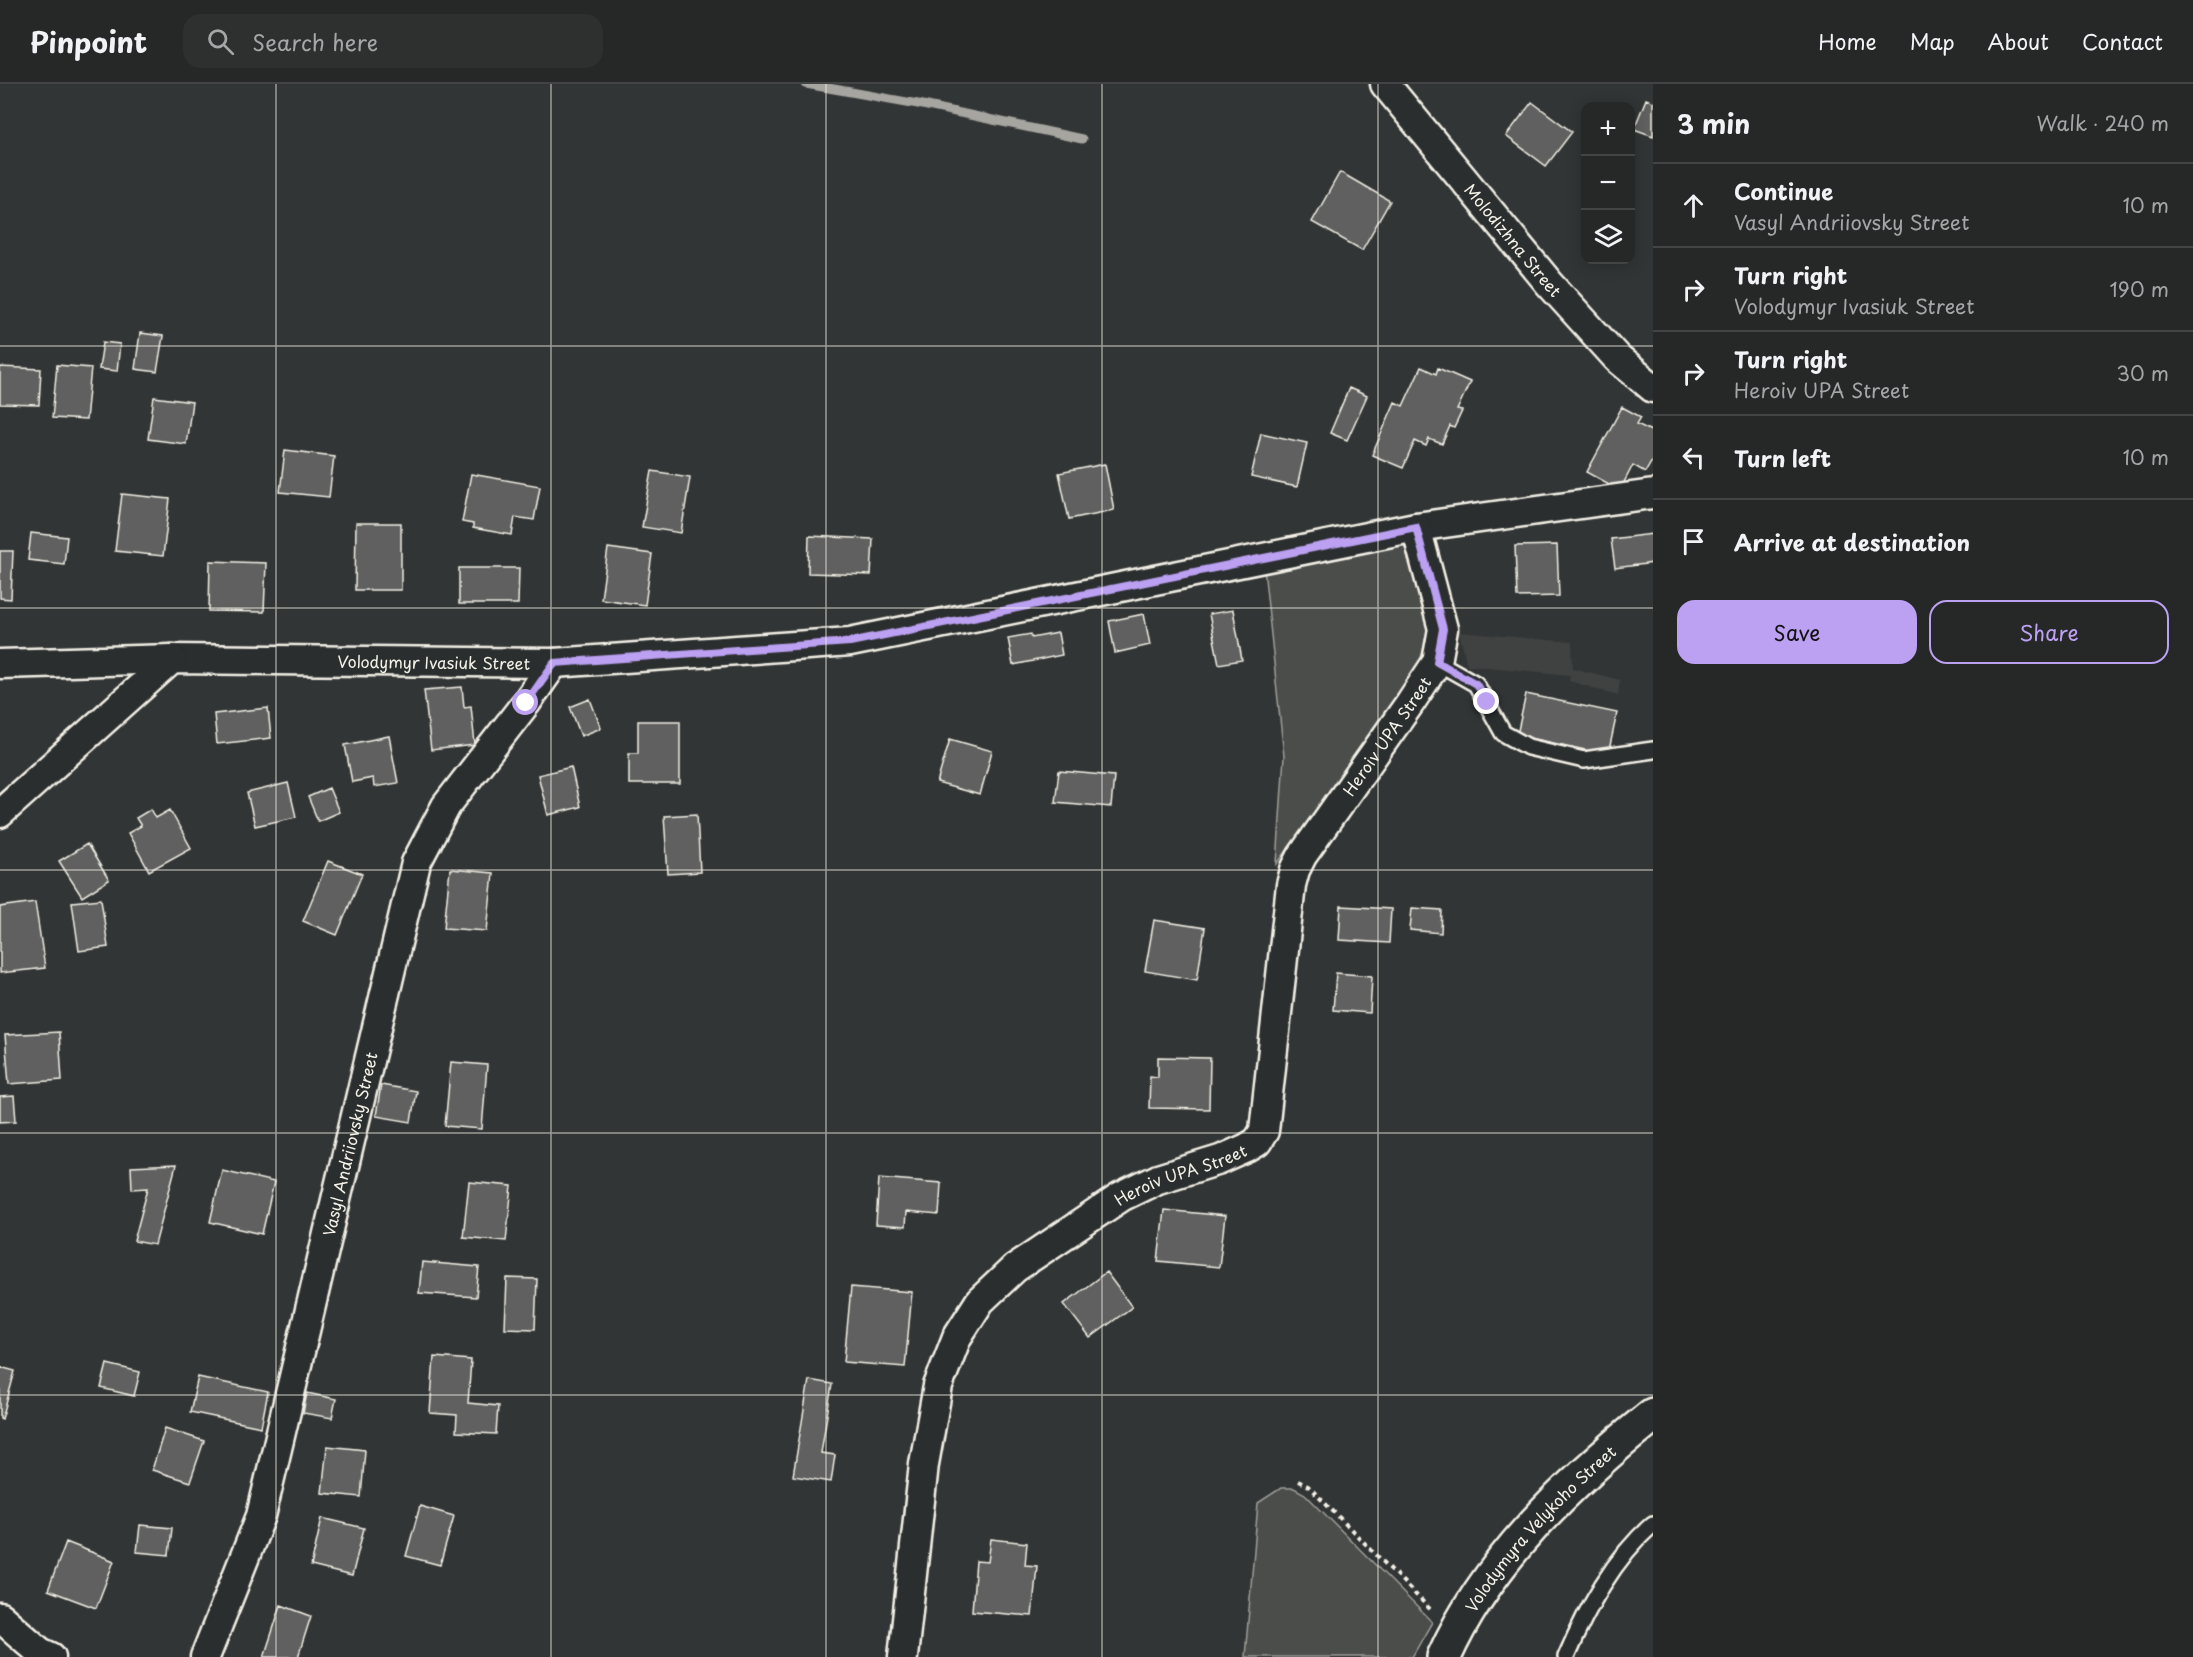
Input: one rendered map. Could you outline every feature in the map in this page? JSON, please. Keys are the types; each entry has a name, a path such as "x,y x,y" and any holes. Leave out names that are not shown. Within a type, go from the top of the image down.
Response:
{"street":[{"name":"Molodizhna Street","path":"1385,84 1572,309 1617,358 1653,388"},
{"name":"Volodymyr Ivasiuk Street","path":"0,664 171,659 554,663 850,642 1416,527 1653,494"},
{"name":"Heroiv UPA Street","path":"903,1657 924,1464 938,1386 957,1337 980,1301 1015,1268 1121,1197 1158,1179 1220,1160 1257,1142 1264,1131 1291,885 1295,870 1302,856 1437,662 1443,629 1416,527"},
{"path":"0,813 171,659"},
{"name":"Vasyl Andriiovsky Street","path":"206,1657 261,1516 416,863 446,806 554,663"},
{"name":"Volodymyra Velykoho Street","path":"1450,1645 1485,1588 1520,1540 1609,1450 1653,1415"},
{"path":"0,1617 40,1652 51,1657"}],"lane":[{"path":"1437,662 1476,684 1503,733 1528,747 1584,760 1653,750"},
{"path":"1566,1657 1578,1629 1606,1580 1623,1556 1653,1524"}],"path":[{"path":"1298,1481 1308,1486 1450,1645"}],"shaded area":[{"path":"1404,541 1428,631 1417,674 1277,864 1284,756 1264,569"},
{"path":"1459,632 1572,642 1573,668 1620,680 1618,695 1569,681 1570,675 1467,665"},
{"path":"1281,1488 1294,1488 1305,1494 1432,1622 1412,1657 1245,1657 1258,1503"}],"building":[{"path":"1646,99 1653,102 1653,136 1635,129"},
{"path":"1532,102 1572,132 1546,166 1506,136"},
{"path":"1340,172 1390,201 1362,250 1312,222"},
{"path":"140,333 163,336 157,372 135,369"},
{"path":"103,342 120,344 117,371 99,369"},
{"path":"57,365 91,368 86,420 52,418"},
{"path":"0,367 41,369 39,405 0,404"},
{"path":"1421,367 1436,374 1438,368 1470,382 1457,410 1462,411 1454,428 1450,426 1442,444 1429,439 1426,446 1415,441 1403,468 1372,455 1395,402 1403,406"},
{"path":"1349,388 1367,396 1347,440 1330,433"},
{"path":"154,397 192,402 186,444 148,439"},
{"path":"1622,407 1641,417 1637,424 1653,432 1653,458 1645,472 1633,465 1620,490 1587,472"},
{"path":"1261,433 1307,443 1297,487 1251,477"},
{"path":"285,450 334,456 329,497 280,492"},
{"path":"1105,464 1114,510 1069,519 1059,473"},
{"path":"652,471 690,477 681,533 642,527"},
{"path":"471,474 540,486 534,520 515,517 512,535 473,528 473,524 462,522"},
{"path":"122,494 170,499 163,556 115,551"},
{"path":"356,523 401,523 401,590 355,590"},
{"path":"31,533 67,537 64,564 28,560"},
{"path":"1653,534 1653,563 1615,568 1611,539"},
{"path":"809,536 873,539 871,575 808,573"},
{"path":"1557,545 1559,596 1517,597 1515,546"},
{"path":"608,548 652,554 645,605 601,599"},
{"path":"0,551 13,551 11,599 0,598"},
{"path":"210,561 266,563 264,612 209,611"},
{"path":"459,568 519,568 518,604 459,604"},
{"path":"1233,610 1242,660 1219,664 1209,614"},
{"path":"1144,614 1150,645 1115,653 1109,621"},
{"path":"1058,633 1062,655 1013,665 1008,638 1031,634 1032,638"},
{"path":"462,687 464,707 471,706 475,745 431,750 424,690"},
{"path":"1526,694 1617,713 1608,755 1517,735"},
{"path":"590,699 601,728 581,736 570,707"},
{"path":"268,708 271,738 217,744 214,714"},
{"path":"638,721 680,721 680,784 629,784 629,753 638,753"},
{"path":"389,736 398,783 374,787 373,778 352,782 345,745"},
{"path":"950,739 992,751 980,795 937,783"},
{"path":"571,767 580,807 548,815 538,775"},
{"path":"1059,771 1114,776 1111,807 1055,802"},
{"path":"288,783 296,817 255,826 247,793"},
{"path":"329,788 339,812 318,821 308,797"},
{"path":"151,809 156,818 170,810 191,848 149,871 128,833 141,826 136,818"},
{"path":"697,814 700,872 668,874 664,816"},
{"path":"87,844 109,880 82,897 59,861"},
{"path":"328,861 362,874 337,935 303,921"},
{"path":"450,869 493,873 487,931 444,928"},
{"path":"101,899 108,947 79,951 72,902"},
{"path":"35,902 45,968 0,973 0,907"},
{"path":"1341,906 1391,909 1389,943 1339,940"},
{"path":"1412,908 1442,910 1441,933 1410,930"},
{"path":"1154,920 1205,928 1197,980 1145,971"},
{"path":"1336,973 1372,976 1370,1013 1333,1010"},
{"path":"59,1032 62,1080 9,1084 5,1035"},
{"path":"1158,1057 1210,1058 1209,1109 1149,1108 1150,1076 1158,1077"},
{"path":"451,1062 487,1065 482,1129 445,1126"},
{"path":"381,1085 416,1091 411,1122 376,1116"},
{"path":"14,1096 16,1121 0,1122 0,1097"},
{"path":"176,1165 155,1245 134,1241 148,1188 132,1189 131,1167"},
{"path":"222,1170 274,1182 262,1234 210,1222"},
{"path":"879,1178 941,1183 939,1215 906,1212 905,1227 876,1225"},
{"path":"469,1182 512,1186 506,1241 463,1237"},
{"path":"1164,1210 1225,1216 1219,1267 1158,1261"},
{"path":"422,1262 479,1267 476,1297 419,1293"},
{"path":"1106,1272 1132,1307 1090,1338 1064,1304"},
{"path":"507,1278 537,1279 535,1329 505,1328"},
{"path":"851,1287 912,1292 905,1367 844,1362"},
{"path":"434,1357 471,1360 468,1403 498,1406 496,1434 456,1432 457,1415 430,1413"},
{"path":"107,1364 140,1372 134,1396 101,1388"},
{"path":"0,1367 15,1371 2,1419 0,1418"},
{"path":"198,1377 268,1392 261,1427 190,1412"},
{"path":"809,1380 832,1384 821,1453 835,1455 831,1482 793,1476"},
{"path":"307,1393 336,1399 332,1418 303,1413"},
{"path":"165,1428 204,1441 190,1482 152,1470"},
{"path":"327,1446 365,1450 361,1497 322,1493"},
{"path":"420,1506 454,1516 440,1565 406,1556"},
{"path":"322,1518 364,1528 352,1576 311,1566"},
{"path":"140,1525 172,1528 169,1555 137,1552"},
{"path":"991,1539 1027,1543 1025,1565 1037,1566 1032,1616 972,1611 976,1561 988,1562"},
{"path":"66,1542 114,1561 96,1608 48,1590"},
{"path":"281,1605 311,1616 298,1657 264,1657"}],"waterway":[{"path":"806,84 918,104 1082,139"}],"route":[{"path":"526,703 554,663 863,640 1416,527 1443,629 1437,662 1476,684 1487,702"}]}
